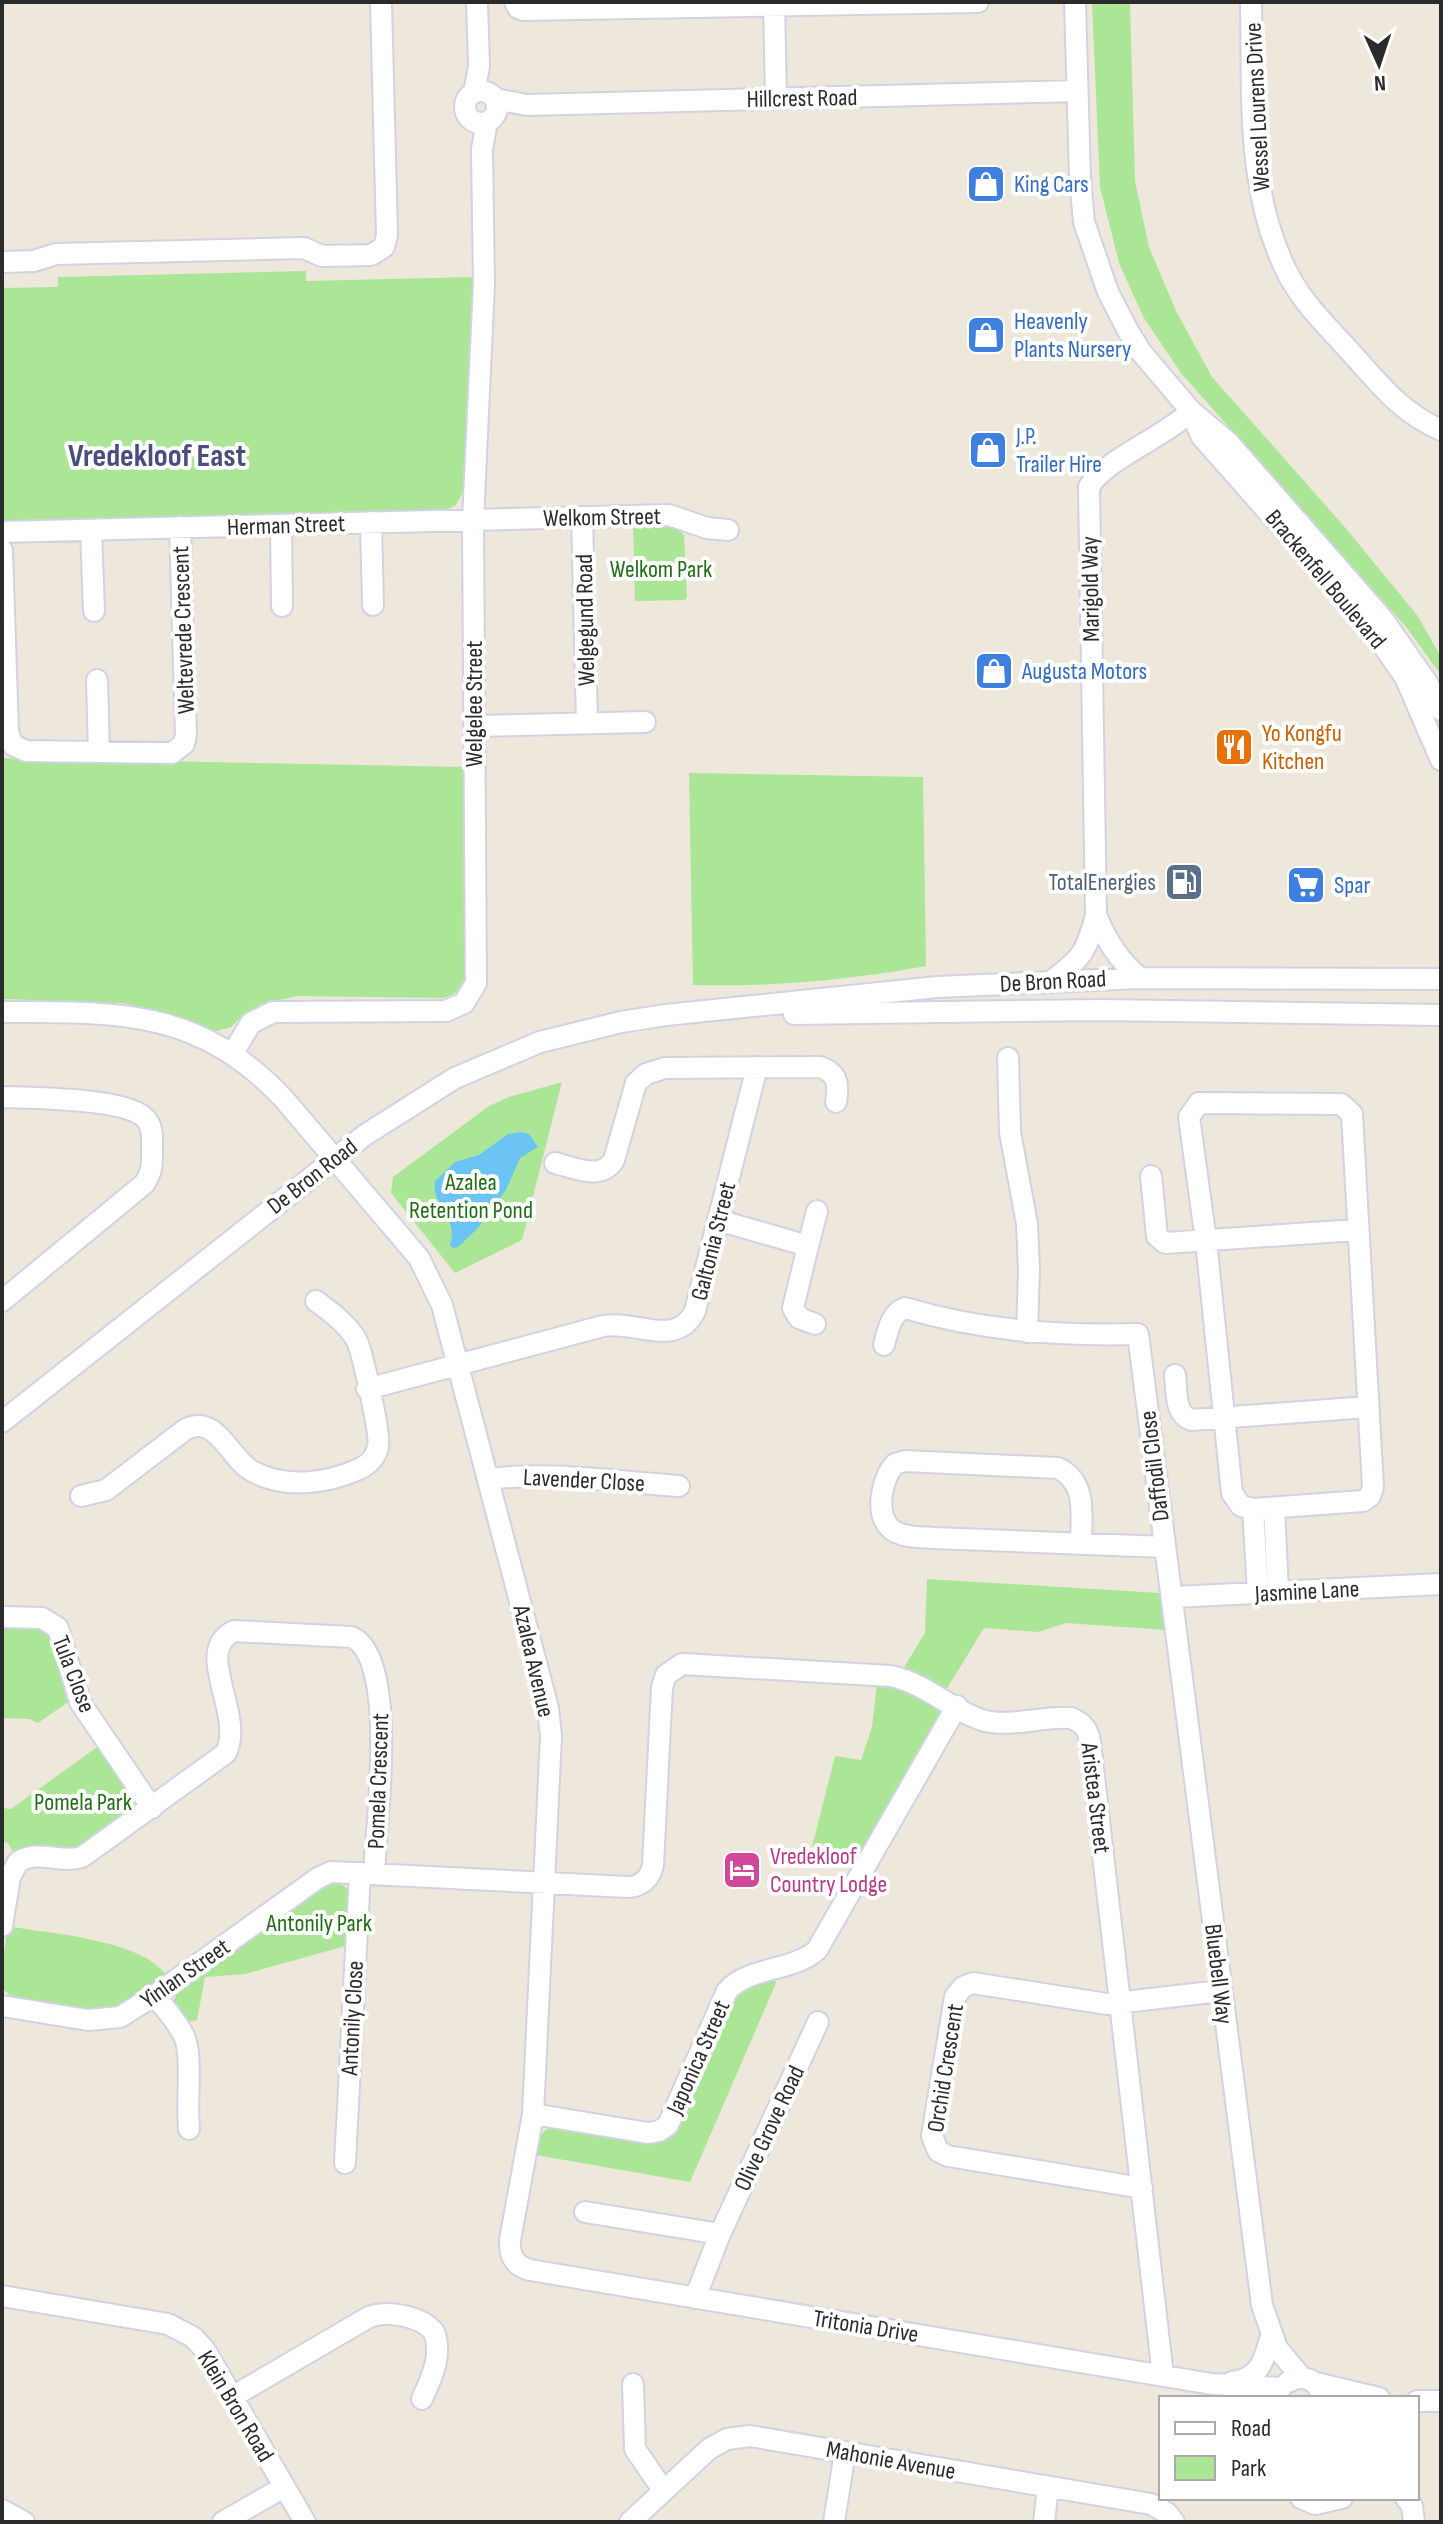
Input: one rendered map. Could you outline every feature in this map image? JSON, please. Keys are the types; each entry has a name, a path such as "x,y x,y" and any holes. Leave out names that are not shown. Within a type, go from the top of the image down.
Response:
{"street":[{"path":"2,262 34,261 56,254 304,248 322,256 371,255 380,251 387,235 381,2"},
{"name":"Welgelee Street","path":"233,1053 251,1023 273,1012 446,1011 459,1007 469,997 476,975 473,520 484,284 482,149 485,107 479,66 477,2"},
{"path":"515,2 523,10 978,2"},
{"name":"Brackenfell Boulevard","path":"1075,2 1084,222 1093,254 1127,329 1141,352 1191,411 1229,443 1382,618 1411,657 1441,710"},
{"name":"Wessel Lourens Drive","path":"1251,2 1257,176 1271,231 1290,278 1306,301 1394,400 1408,413 1441,430"},
{"path":"774,4 776,99"},
{"name":"Hillcrest Road","path":"485,107 1077,91"},
{"name":"Brackenfell Boulevard","path":"1191,411 1202,437 1370,627 1405,677 1441,760"},
{"name":"Marigold Way","path":"1053,980 1077,962 1087,947 1096,915 1089,487 1101,473 1177,424 1191,411"},
{"name":"Welkom Street","path":"473,520 669,515 707,528 728,530"},
{"name":"Welgegund Road","path":"582,517 587,723"},
{"name":"Herman Street","path":"2,532 473,520"},
{"path":"371,522 373,605"},
{"path":"281,525 282,606"},
{"name":"Weltevrede Crescent","path":"2,550 10,742 26,751 172,753 181,748 186,739 180,527"},
{"path":"91,530 94,611"},
{"path":"97,680 99,752"},
{"path":"475,726 645,722"},
{"name":"Marigold Way","path":"1096,915 1109,946 1123,964 1140,978"},
{"name":"De Bron Road","path":"2,1422 334,1158 393,1115 455,1078 491,1061 564,1036 666,1015 937,987 1140,978 1441,979"},
{"name":"De Bron Road","path":"666,1015 1101,1010 1441,1015"},
{"name":"Azalea Avenue","path":"2,1012 120,1014 193,1034 233,1053 264,1079 419,1258 442,1305 550,1722 533,2114 510,2240 512,2257"},
{"path":"884,1345 891,1320 905,1308 954,1322 1027,1332 1027,1224 1010,1132 1008,1058"},
{"path":"555,1163 597,1172 608,1168 614,1160 633,1090 646,1074 675,1066 820,1067 833,1074 838,1084 836,1102"},
{"name":"Galtonia Street","path":"458,1363 611,1324 628,1324 665,1333 686,1324 695,1311 757,1067"},
{"path":"2,1097 60,1098 137,1113 151,1128 152,1164 150,1176 144,1184 2,1301"},
{"path":"1199,1103 1341,1104 1348,1108 1352,1114 1357,1230 1373,1487 1370,1496 1356,1503 1264,1508 1241,1506 1232,1493 1206,1241 1189,1117 1192,1109 1199,1103"},
{"path":"1151,1176 1160,1240 1171,1243 1357,1230"},
{"path":"815,1324 799,1318 793,1308 817,1211"},
{"path":"718,1220 808,1246"},
{"path":"81,1496 106,1490 186,1429 196,1425 212,1429 238,1461 275,1480 301,1483 355,1471 367,1464 378,1446 378,1432 367,1389 365,1364 354,1336 338,1318 316,1301"},
{"name":"Daffodil Close","path":"1027,1332 1138,1334 1164,1547 1174,1597"},
{"path":"367,1389 458,1363"},
{"path":"1175,1375 1179,1410 1183,1417 1191,1420 1368,1407"},
{"path":"1081,1544 1080,1490 1069,1474 1058,1468 905,1461 895,1464 883,1483 886,1523 900,1534 934,1538 1081,1544 1164,1547"},
{"name":"Lavender Close","path":"489,1479 515,1476 679,1486"},
{"path":"1264,1508 1268,1592"},
{"name":"Jasmine Lane","path":"1174,1597 1441,1584"},
{"name":"Bluebell Way","path":"1174,1597 1220,1991 1262,2305 1274,2342"},
{"name":"Tula Close","path":"2,1617 42,1618 58,1628 80,1702 152,1808"},
{"name":"Pomela Crescent","path":"2,1926 10,1877 18,1862 36,1855 68,1860 82,1857 220,1759 229,1747 228,1705 215,1656 222,1638 240,1630 351,1637 362,1642 369,1651 381,1702 367,1874"},
{"name":"Aristea Street","path":"544,1882 633,1887 649,1877 653,1865 662,1687 666,1675 676,1666 689,1664 891,1676 914,1682 981,1720 1071,1718 1081,1722 1088,1731 1163,2376"},
{"name":"Japonica Street","path":"533,2114 648,2133 668,2125 727,1991 743,1979 806,1958 817,1950 957,1706"},
{"name":"Antonily Close","path":"345,2163 367,1874"},
{"name":"Yinlan Street","path":"2,2006 99,2021 120,2017 324,1875 544,1882"},
{"name":"Orchid Crescent","path":"1120,2003 1107,2004 980,1983 963,1987 954,2003 932,2136 934,2146 948,2156 1142,2188"},
{"path":"1120,2003 1220,1991"},
{"path":"155,1995 182,2031 187,2045 186,2107 189,2129"},
{"name":"Olive Grove Road","path":"695,2298 720,2234 818,2022"},
{"path":"585,2212 720,2234"},
{"name":"Tritonia Drive","path":"512,2257 519,2266 530,2270 1163,2376 1218,2385 1358,2396"},
{"name":"Klein Bron Road","path":"2,2296 159,2322 193,2337 205,2350 305,2522"},
{"path":"232,2397 369,2317 384,2314 420,2320 434,2332 437,2351 433,2375 422,2399"},
{"path":"1218,2385 1243,2381 1255,2374 1274,2342"},
{"path":"1274,2342 1293,2390"},
{"path":"633,2384 635,2449 642,2464 663,2490"},
{"path":"1419,2401 1441,2401"},
{"name":"Mahonie Avenue","path":"630,2522 709,2449 727,2439 750,2436 1151,2504 1167,2513 1174,2522"},
{"path":"834,2522 845,2452"},
{"path":"223,2522 284,2487"},
{"path":"1044,2522 1048,2487"},
{"path":"1306,2500 1315,2504 1326,2500"},
{"path":"1408,2500 1412,2506 1414,2522"},
{"path":"2,2510 24,2522"}],"green space":[{"path":"1092,2 1130,2 1135,181 1149,247 1176,311 1212,377 1343,525 1417,615 1441,657 1441,675 1407,628 1181,373 1144,318 1119,263 1100,187"},
{"path":"306,271 306,281 474,277 464,490 456,505 444,511 2,525 2,288 58,287 58,277"},
{"name":"Welkom Park","path":"633,523 674,525 684,535 685,600 635,601"},
{"path":"2,758 465,767 466,974 463,983 454,993 441,998 298,996 261,1004 245,1013 231,1027 216,1031 163,1012 122,1003 2,999"},
{"path":"689,773 923,777 926,966 810,982 693,985"},
{"name":"Azalea Retention Pond","path":"562,1082 522,1240 455,1273 391,1193 393,1177 489,1106"},
{"path":"927,1579 1159,1593 1167,1630 1066,1623 1038,1632 984,1628 946,1690 903,1669 925,1633"},
{"path":"9,1623 50,1629 71,1700 38,1723 29,1719 2,1718 2,1625"},
{"path":"877,1684 902,1688 940,1709 942,1716 864,1854 812,1847 835,1756 861,1760 872,1727"},
{"name":"Pomela Park","path":"100,1745 135,1798 134,1809 78,1850 15,1855 8,1843 2,1841 2,1808 11,1809"},
{"name":"Antonily Park","path":"337,1881 349,1890 349,1945 245,1974 205,1977 197,2020 184,2023 174,2004 176,1992 327,1883"},
{"path":"8,1926 117,1946 154,1964 167,1976 120,2007 99,2012 15,2000 2,1988"},
{"path":"773,1978 776,1983 690,2182 536,2155 539,2136 552,2125 650,2141 729,2004 742,1989"}],"water":[{"path":"508,1134 529,1134 538,1147 520,1158 506,1190 478,1228 453,1248 450,1245 451,1226 437,1197 435,1181 455,1162 479,1155"}],"place":[{"name":"King Cars","path":"986,184"},
{"name":"Heavenly Plants Nursery","path":"986,335"},
{"name":"J.P. Trailer Hire","path":"988,450"},
{"name":"Augusta Motors","path":"994,671"},
{"name":"Yo Kongfu Kitchen","path":"1234,747"},
{"name":"TotalEnergies","path":"1184,882"},
{"name":"Spar","path":"1306,885"},
{"name":"Vredekloof Country Lodge","path":"742,1870"}],"district":[{"name":"Vredekloof East","path":"157,455"}]}
